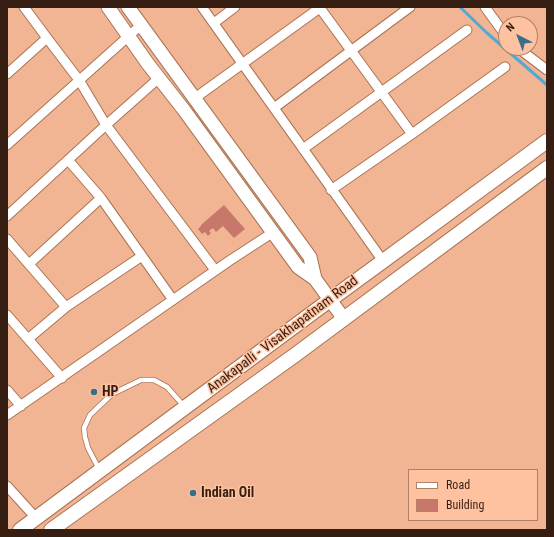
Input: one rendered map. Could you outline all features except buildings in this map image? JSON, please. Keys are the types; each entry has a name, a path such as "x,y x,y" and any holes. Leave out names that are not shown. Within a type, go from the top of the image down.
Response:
{"main road":[{"name":"Anakapalli - Visakhapatnam Road","path":"20,530 382,261 547,141"},
{"name":"Anakapalli - Visakhapatnam Road","path":"51,530 344,319 547,168"}],"street":[{"path":"24,7 78,80 106,125 215,270"},
{"path":"108,7 272,233 298,267 315,279 344,319"},
{"path":"128,7 310,257 315,279"},
{"path":"202,7 382,261"},
{"path":"214,22 235,7"},
{"path":"274,108 410,7"},
{"path":"485,7 498,25"},
{"path":"195,98 320,8 412,134"},
{"path":"7,145 141,25"},
{"path":"303,149 467,30"},
{"path":"8,72 47,38"},
{"path":"527,56 547,70"},
{"path":"331,190 505,67"},
{"path":"7,216 159,78"},
{"path":"68,160 101,198 173,300"},
{"path":"29,264 101,198"},
{"path":"7,416 215,270 272,233"},
{"path":"7,239 66,307"},
{"path":"28,338 66,307 142,256"},
{"path":"7,315 62,378"},
{"path":"7,390 21,406"},
{"path":"7,486 36,518"}],"lane":[{"path":"100,471 88,448 84,437 84,428 90,415 112,394 141,380 154,380 167,387 186,407"}],"waterway":[{"path":"460,7 487,33 547,85"}],"place":[{"name":"HP","path":"94,392"},
{"name":"Indian Oil","path":"193,493"}]}
